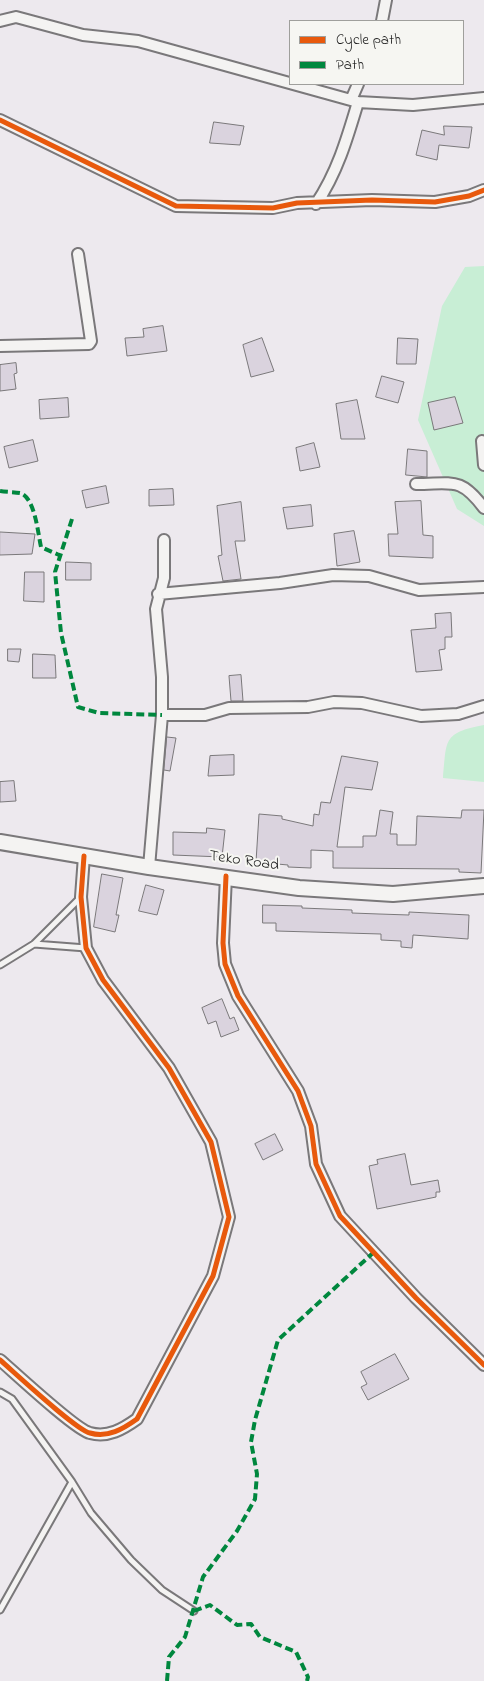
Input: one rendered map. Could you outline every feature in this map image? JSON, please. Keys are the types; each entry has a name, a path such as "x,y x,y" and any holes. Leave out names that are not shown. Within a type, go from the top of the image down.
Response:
{"street":[{"path":"382,20 386,0"},
{"path":"0,21 16,17 83,35 138,42 289,83"},
{"path":"295,85 354,101 413,105 484,98"},
{"path":"316,204 329,184 346,144 358,85"},
{"path":"0,120 176,206 274,208 296,203 316,204 372,200 435,202 470,196 484,190"},
{"path":"0,346 89,344 91,342 78,254"},
{"path":"482,441 484,465"},
{"path":"416,484 460,484 473,493 484,508"},
{"path":"149,867 162,715 162,677 156,609 158,594 164,578 164,540"},
{"path":"158,594 280,583 333,575 369,576 419,590 484,587"},
{"path":"162,715 205,715 228,708 308,707 334,702 362,703 421,716 458,714 484,706"},
{"name":"Teko Road","path":"0,842 149,867 226,876 299,888 393,894 484,886"},
{"path":"0,1360 60,1412 90,1434 118,1432 137,1419 213,1276 229,1217 211,1142 170,1068 103,980 86,948 81,897 84,856"},
{"path":"226,876 223,943 225,964 238,996 298,1091 311,1126 316,1164 340,1216 416,1298 484,1365"}],"lane":[{"path":"0,965 34,944 81,897"},
{"path":"34,944 86,948"},
{"path":"0,1392 12,1398 72,1482 91,1513 131,1560 162,1590 194,1611"},
{"path":"0,1610 72,1482"}],"green space":[{"path":"484,266 484,526 457,509 418,420 442,306 465,267"},
{"path":"484,725 484,782 443,778 445,755 449,740 460,731"}],"building":[{"path":"214,122 244,126 240,145 210,143"},
{"path":"444,126 472,127 469,148 439,145 437,160 416,155 422,130 444,135"},
{"path":"163,326 167,351 127,356 125,338 144,337 143,329"},
{"path":"262,338 274,371 251,377 243,345"},
{"path":"398,338 418,339 416,364 397,364"},
{"path":"16,363 17,373 14,374 16,389 0,391 0,365"},
{"path":"382,376 404,382 398,403 376,397"},
{"path":"455,397 463,423 434,430 428,403"},
{"path":"68,398 69,417 40,419 39,400"},
{"path":"357,400 365,439 341,439 336,404"},
{"path":"33,440 38,461 9,468 4,447"},
{"path":"314,443 320,467 300,471 296,448"},
{"path":"408,449 427,451 427,477 406,475"},
{"path":"106,486 109,503 86,508 82,491"},
{"path":"173,489 174,505 149,506 149,490"},
{"path":"421,501 423,535 433,536 433,558 389,556 388,534 398,534 395,502"},
{"path":"241,502 245,541 235,541 241,579 223,581 218,556 222,555 217,506"},
{"path":"311,505 313,526 287,529 283,508"},
{"path":"354,531 360,562 337,566 334,534"},
{"path":"0,532 35,534 32,554 0,555"},
{"path":"66,562 91,563 91,580 66,580"},
{"path":"25,572 44,572 44,602 24,601"},
{"path":"451,613 452,637 445,637 445,649 439,650 442,670 416,672 411,630 436,628 435,614"},
{"path":"8,649 21,649 19,662 8,661"},
{"path":"33,654 55,655 56,678 33,678"},
{"path":"241,675 243,701 231,701 229,676"},
{"path":"167,737 176,738 170,771 164,770"},
{"path":"234,755 234,775 208,776 210,756"},
{"path":"342,756 378,762 372,790 345,787 337,847 363,847 363,836 376,836 380,810 393,812 390,834 397,834 397,845 416,845 417,816 461,818 462,810 484,810 481,873 459,872 459,869 333,868 333,851 311,850 311,868 288,867 288,865 256,862 259,814 282,816 282,819 313,826 314,814 319,815 321,802 330,803"},
{"path":"14,781 16,801 0,802 0,782"},
{"path":"207,828 225,830 222,857 173,855 173,832 206,833"},
{"path":"102,874 123,878 116,915 119,915 115,932 94,927"},
{"path":"146,885 164,890 157,915 139,911"},
{"path":"263,905 352,910 352,913 409,915 409,912 469,915 468,939 413,935 412,948 401,947 401,941 381,940 381,934 276,931 276,923 263,923"},
{"path":"222,999 230,1019 234,1017 239,1030 221,1037 216,1021 208,1024 202,1008"},
{"path":"275,1134 283,1150 263,1160 255,1144"},
{"path":"405,1154 411,1185 438,1180 440,1192 436,1192 436,1197 377,1209 369,1166 378,1164 377,1160"},
{"path":"395,1354 409,1379 368,1400 361,1387 367,1384 361,1372"}],"marked path":[{"path":"0,491 20,493 25,496 32,508 41,547 59,555"},
{"path":"72,519 55,572 61,633 78,707 99,713 162,715"},
{"path":"167,1681 169,1657 185,1637 203,1577 237,1531 255,1499 257,1474 251,1442 255,1420 278,1340 374,1252"},
{"path":"194,1611 210,1605 237,1625 251,1624 260,1637 296,1652 308,1677 307,1681"}],"cycle path":[{"path":"0,120 176,206 273,208 297,203 372,200 435,202 469,196 484,190"},
{"path":"0,1360 59,1412 83,1430 90,1433 103,1434 115,1432 126,1426 137,1419 213,1276 229,1217 211,1142 169,1068 103,980 86,948 81,897 84,856"},
{"path":"226,876 223,943 225,964 238,996 298,1091 311,1126 316,1164 340,1216 416,1298 484,1365"}]}
